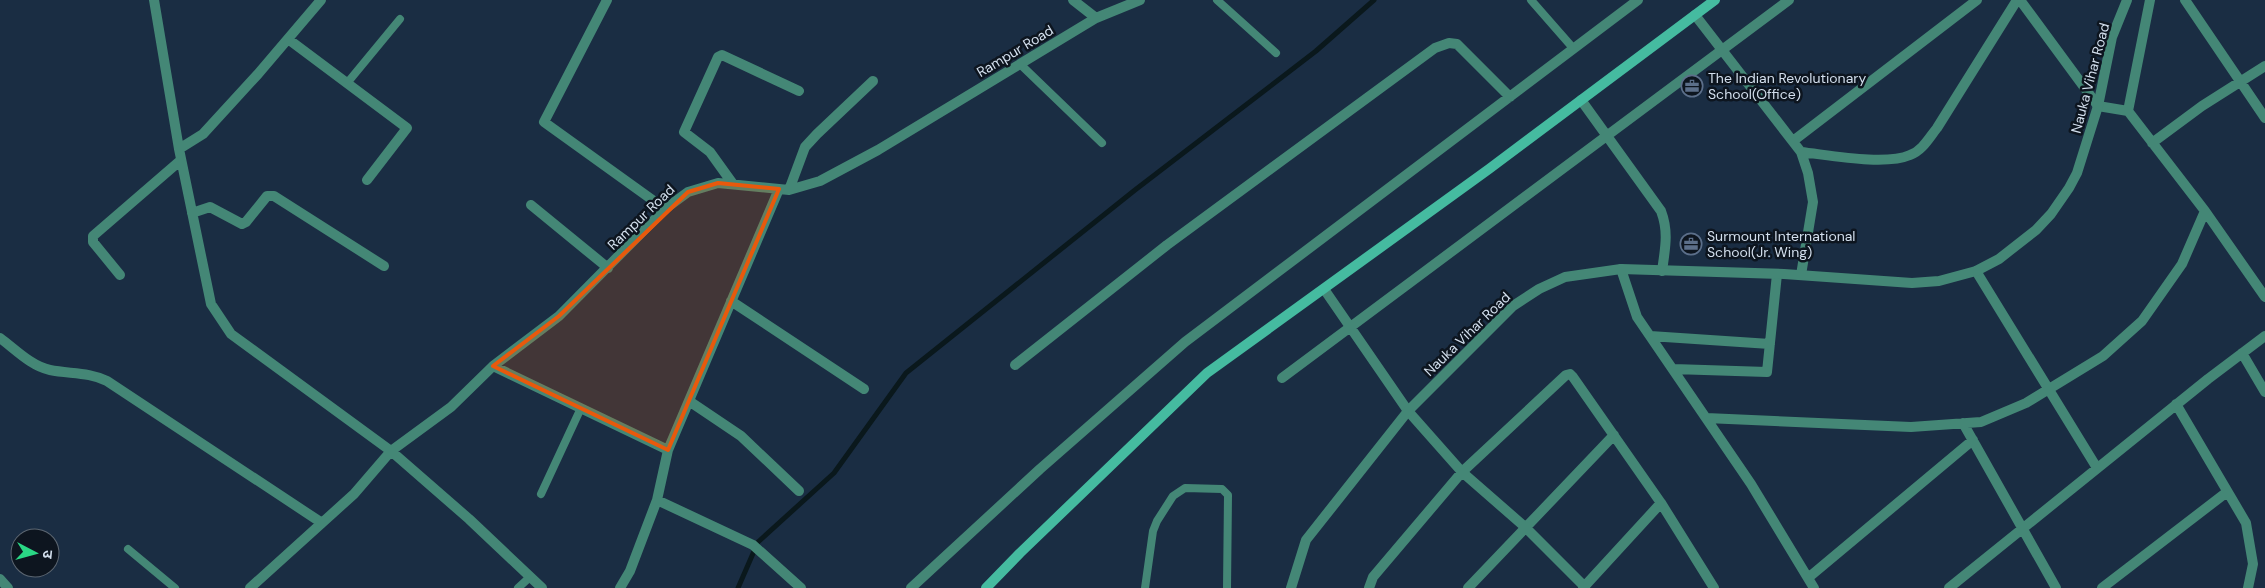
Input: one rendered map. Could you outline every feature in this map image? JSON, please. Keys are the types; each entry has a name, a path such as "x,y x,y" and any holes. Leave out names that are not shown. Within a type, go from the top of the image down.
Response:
{"main road":[{"path":"986,588 1208,373 1582,100 1715,0"}],"street":[{"path":"154,0 181,160 211,304 231,334 391,451 469,519 542,588"},
{"path":"179,149 203,134 321,0"},
{"path":"608,0 544,122 666,209"},
{"path":"1073,0 1096,18"},
{"name":"Rampur Road","path":"250,588 354,494 391,451 451,407 493,366 560,316 666,209 688,192 718,183 784,190 820,181 1096,18 1140,0"},
{"path":"912,588 1040,469 1186,342 1638,0"},
{"path":"1282,378 1789,0"},
{"path":"1793,141 1977,0"},
{"path":"1801,152 1878,159 1894,159 1911,155 1922,146 1937,128 2018,0 2098,106 2128,112 2205,211 2265,297"},
{"name":"Nauka Vihar Road","path":"1291,588 1306,540 1408,411 1513,306 1539,289 1566,277 1621,269 1777,274 1912,283 1938,281 1976,271 1999,259 2036,230 2051,214 2077,173 2098,106 2112,37 2127,0"},
{"path":"2128,112 2150,0"},
{"path":"2185,0 2265,118"},
{"path":"1695,14 1721,51 1801,152 1808,174 1812,202 1801,276"},
{"path":"288,39 348,82 407,128 367,180"},
{"path":"1015,365 1168,245 1435,48 1450,43 1457,44 1510,97"},
{"path":"733,184 710,152 684,132 718,57 722,55 799,91"},
{"path":"2152,143 2202,106 2265,66"},
{"path":"620,588 630,571 658,500 668,450 731,301 805,147 816,134 873,81"},
{"path":"1582,100 1664,218 1668,236 1662,271"},
{"path":"120,275 93,242 93,236 181,160"},
{"path":"192,213 210,207 242,224 246,222 267,196 274,196 384,266"},
{"path":"531,205 608,268"},
{"path":"1706,418 1911,427 1981,422 2026,403 2102,356 2142,321 2182,264 2205,211"},
{"path":"1621,269 1637,317 1751,484 1814,588"},
{"path":"1976,271 2097,468"},
{"path":"1673,369 1764,374 1768,370 1777,274"},
{"path":"1324,288 1408,411 1462,472 1525,527 1584,587 1661,503"},
{"path":"731,301 864,389"},
{"path":"1650,336 1770,344"},
{"path":"1949,588 2176,404 2265,336"},
{"path":"0,338 36,365 48,370 96,376 107,382 322,523"},
{"path":"2242,353 2265,392"},
{"path":"493,366 668,450"},
{"path":"1369,588 1373,577 1385,562 1462,472 1570,374 1661,503 1714,588"},
{"path":"689,401 741,436 799,491"},
{"path":"2176,404 2246,523 2253,564 2248,588"},
{"path":"1963,423 2056,588"},
{"path":"1468,588 1614,435"},
{"path":"1808,578 1972,440"},
{"path":"2102,588 2227,492"},
{"path":"658,500 753,544 802,588"},
{"path":"0,580 8,588"}],"lane":[{"path":"1217,0 1276,53"},
{"path":"1531,0 1573,48"},
{"path":"348,82 400,19"},
{"path":"1020,64 1102,143"},
{"path":"541,494 581,408"},
{"path":"1145,588 1153,531 1157,521 1173,496 1186,488 1222,489 1228,495 1227,588"},
{"path":"128,549 175,588"},
{"path":"518,588 530,577"}],"highlighted area":[{"path":"718,183 779,189 668,450 493,366 559,316 688,192"}],"waterway":[{"path":"738,588 758,542 834,473 906,373 1135,190 1316,51 1374,0"}],"place":[{"name":"The Indian Revolutionary School(Office)","path":"1692,86"},
{"name":"Surmount International School(Jr. Wing)","path":"1691,244"}]}
